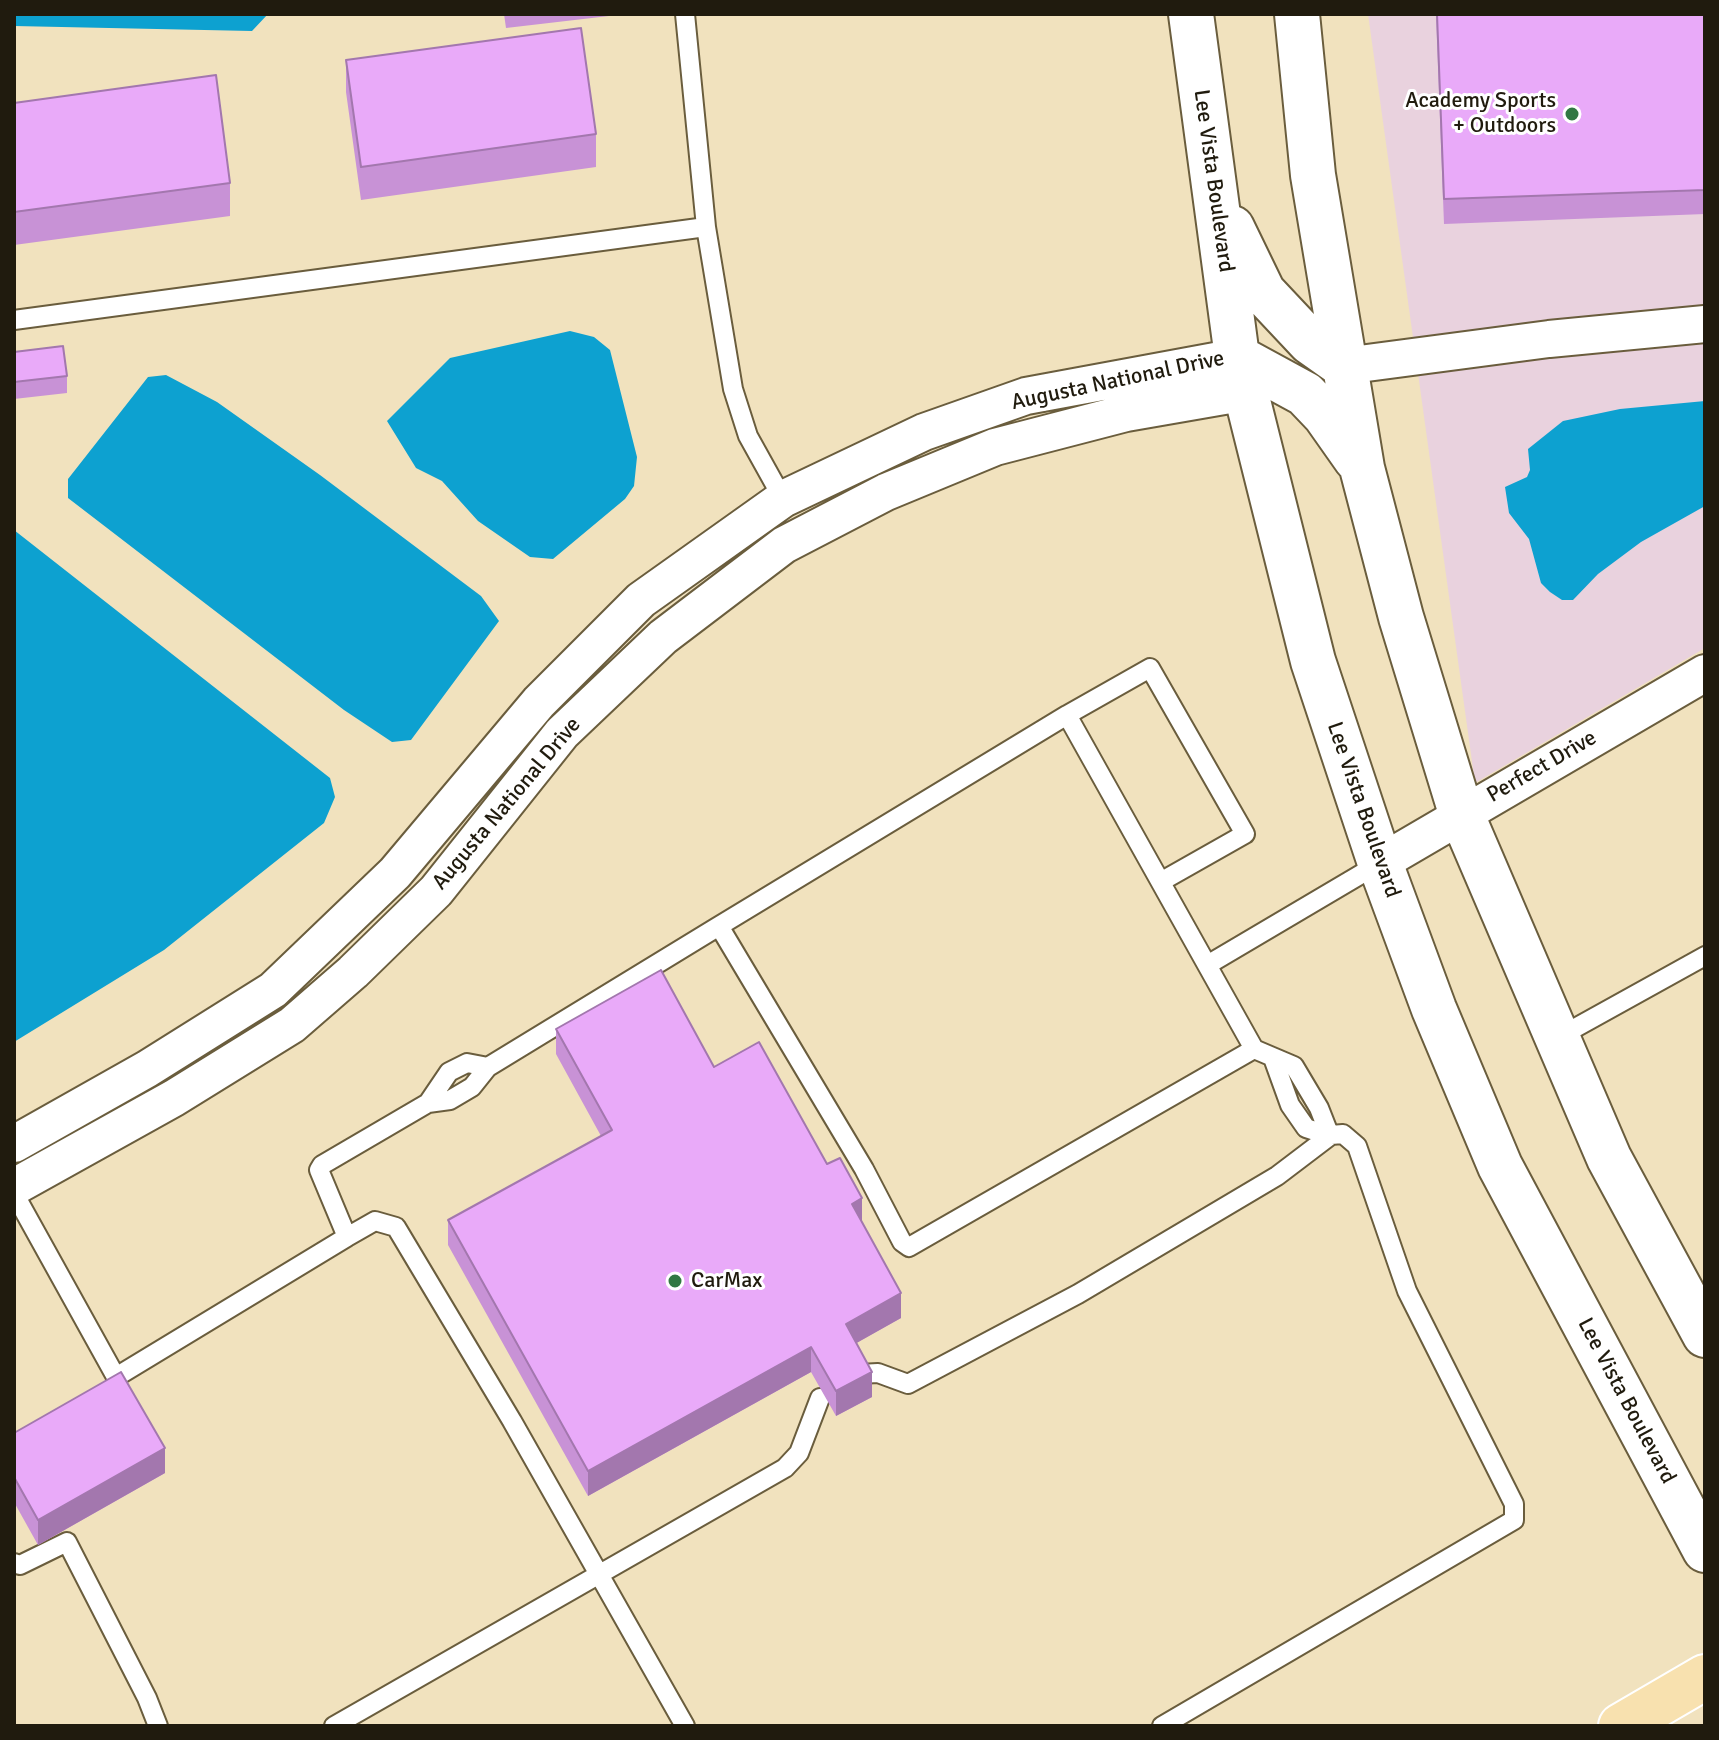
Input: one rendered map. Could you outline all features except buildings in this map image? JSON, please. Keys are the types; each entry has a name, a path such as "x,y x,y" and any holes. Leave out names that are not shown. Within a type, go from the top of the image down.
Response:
{"main road":[{"path":"1621,1726 1705,1677"}],"street":[{"name":"Lee Vista Boulevard","path":"1191,14 1242,374 1313,661 1380,863 1434,1009 1500,1166 1705,1550"},
{"path":"1297,14 1313,175 1362,468 1401,617 1461,813 1609,1158 1705,1335"},
{"path":"1215,194 1263,292 1310,342 1344,366 1549,339 1705,324"},
{"path":"1242,374 1305,394 1325,415 1362,468"},
{"name":"Augusta National Drive","path":"14,1144 147,1069 273,990 395,873 539,702 641,600 783,499 924,432 1026,396 1242,374"},
{"name":"Augusta National Drive","path":"14,1190 174,1098 292,1025 353,972 436,891 562,733 663,637 784,545 886,492 995,447 1126,413 1242,374"},
{"name":"Perfect Drive","path":"1380,863 1705,673"}],"lane":[{"path":"685,14 706,227 733,389 748,436 783,499"},
{"path":"14,320 706,227"},
{"path":"347,1237 319,1170 322,1165 428,1103 450,1100 472,1087 488,1067 1067,715 1150,668 1245,834 1162,881"},
{"path":"1067,715 1254,1049 1273,1058 1290,1105 1306,1128 1330,1136 1343,1134 1357,1146 1407,1291 1514,1504 1514,1520 1162,1726"},
{"path":"1209,964 1380,863"},
{"path":"719,926 864,1169 902,1242 909,1247 1254,1049"},
{"path":"1557,1038 1705,956"},
{"path":"860,1374 878,1373 908,1384 1092,1286 1277,1176 1330,1136"},
{"path":"14,1190 110,1380 375,1221 396,1227 685,1726"},
{"path":"334,1726 792,1463 820,1398"},
{"path":"14,1563 20,1565 67,1542 147,1698 158,1726"}],"shaded area":[{"path":"1368,14 1705,14 1705,648 1475,783"}],"water":[{"path":"14,14 268,14 252,31 14,26"},
{"path":"570,331 594,337 610,350 637,457 634,486 625,499 553,559 530,557 478,521 442,481 416,468 387,421 450,358"},
{"path":"166,375 217,402 320,475 481,596 499,621 411,740 392,742 344,710 68,498 68,479 148,377"},
{"path":"1705,401 1705,506 1641,542 1598,574 1573,600 1562,600 1550,592 1541,583 1529,539 1509,513 1505,487 1527,477 1530,470 1528,449 1563,421 1620,409"},
{"path":"14,530 330,778 335,797 324,823 164,950 14,1042"}],"place":[{"name":"Academy Sports + Outdoors","path":"1572,114"},
{"name":"CarMax","path":"675,1281"}]}
